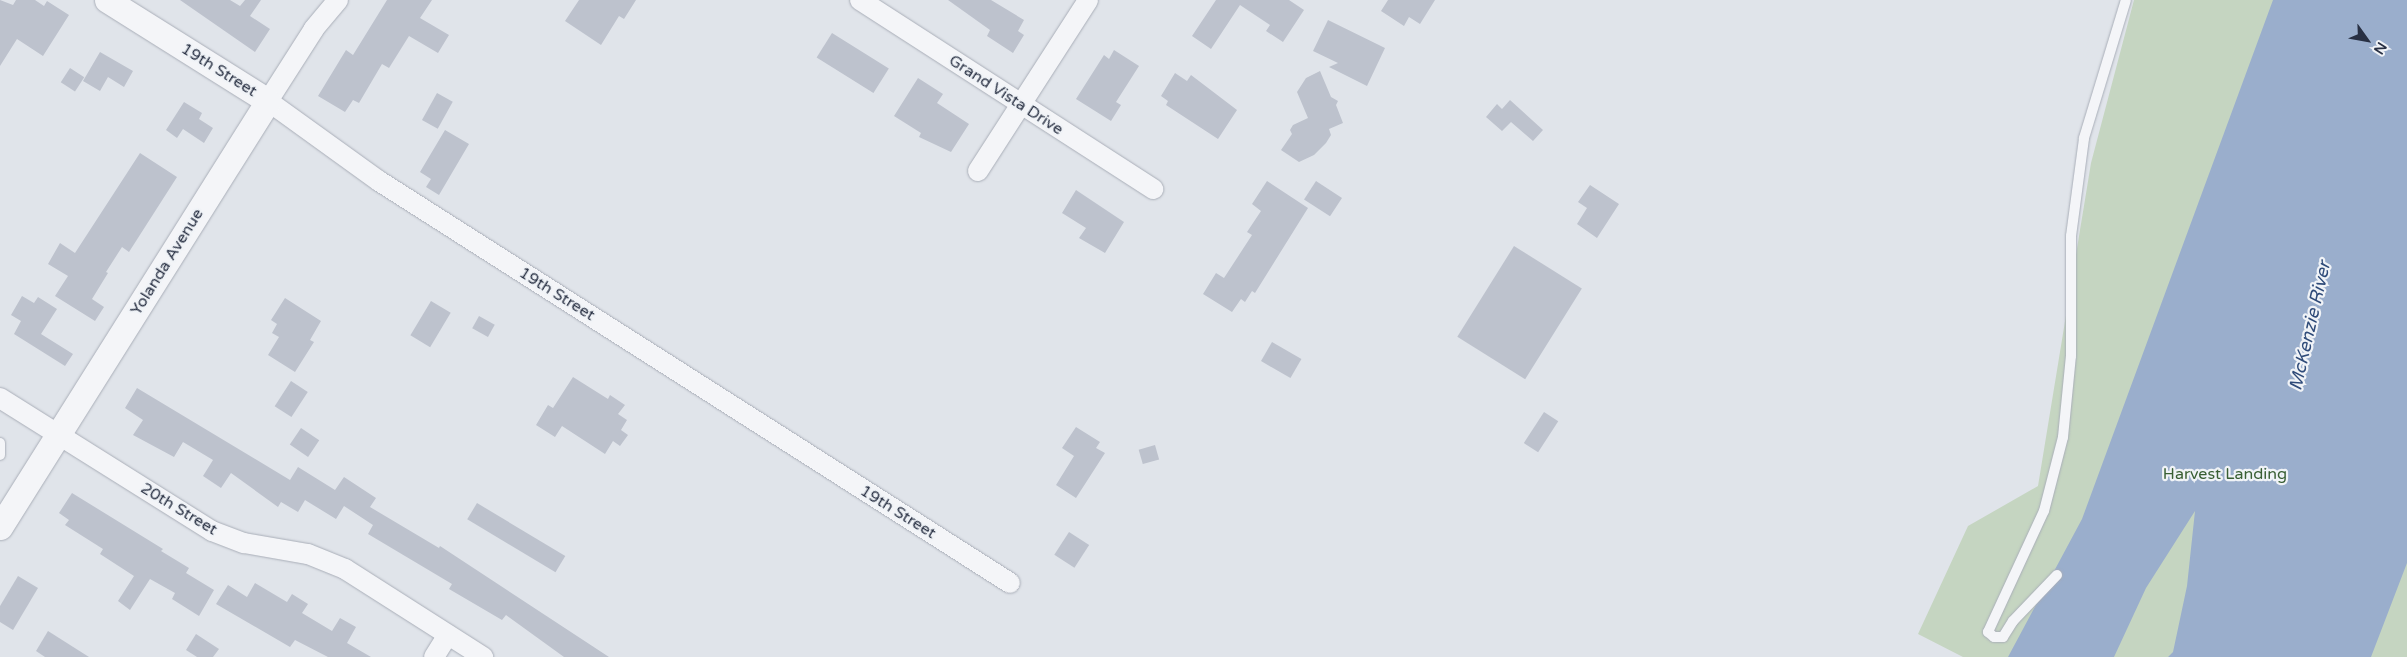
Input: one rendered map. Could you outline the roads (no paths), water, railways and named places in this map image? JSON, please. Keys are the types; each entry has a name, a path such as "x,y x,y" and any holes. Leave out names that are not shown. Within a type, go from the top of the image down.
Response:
{"street":[{"name":"19th Street","path":"107,0 268,101 379,181 1010,583"},
{"name":"Yolanda Avenue","path":"0,527 314,29 338,0"},
{"name":"Grand Vista Drive","path":"860,0 1152,189"},
{"path":"978,171 1088,0"},
{"name":"20th Street","path":"0,398 212,531 244,544 308,554 345,569 483,657"},
{"path":"434,657 448,635"}],"lane":[{"path":"2057,574 2013,621 2003,637 1994,637 1988,632 2044,511 2063,437 2071,356 2071,236 2084,138 2126,0"},
{"path":"0,443 0,456"}],"water":[{"name":"Harvest Landing","path":"2273,0 2407,0 2407,563 2371,657 2168,657 2173,652 2187,586 2195,511 2146,588 2114,657 2008,657 2082,519"}],"water label":[{"name":"McKenzie River","path":"2310,326"}]}
